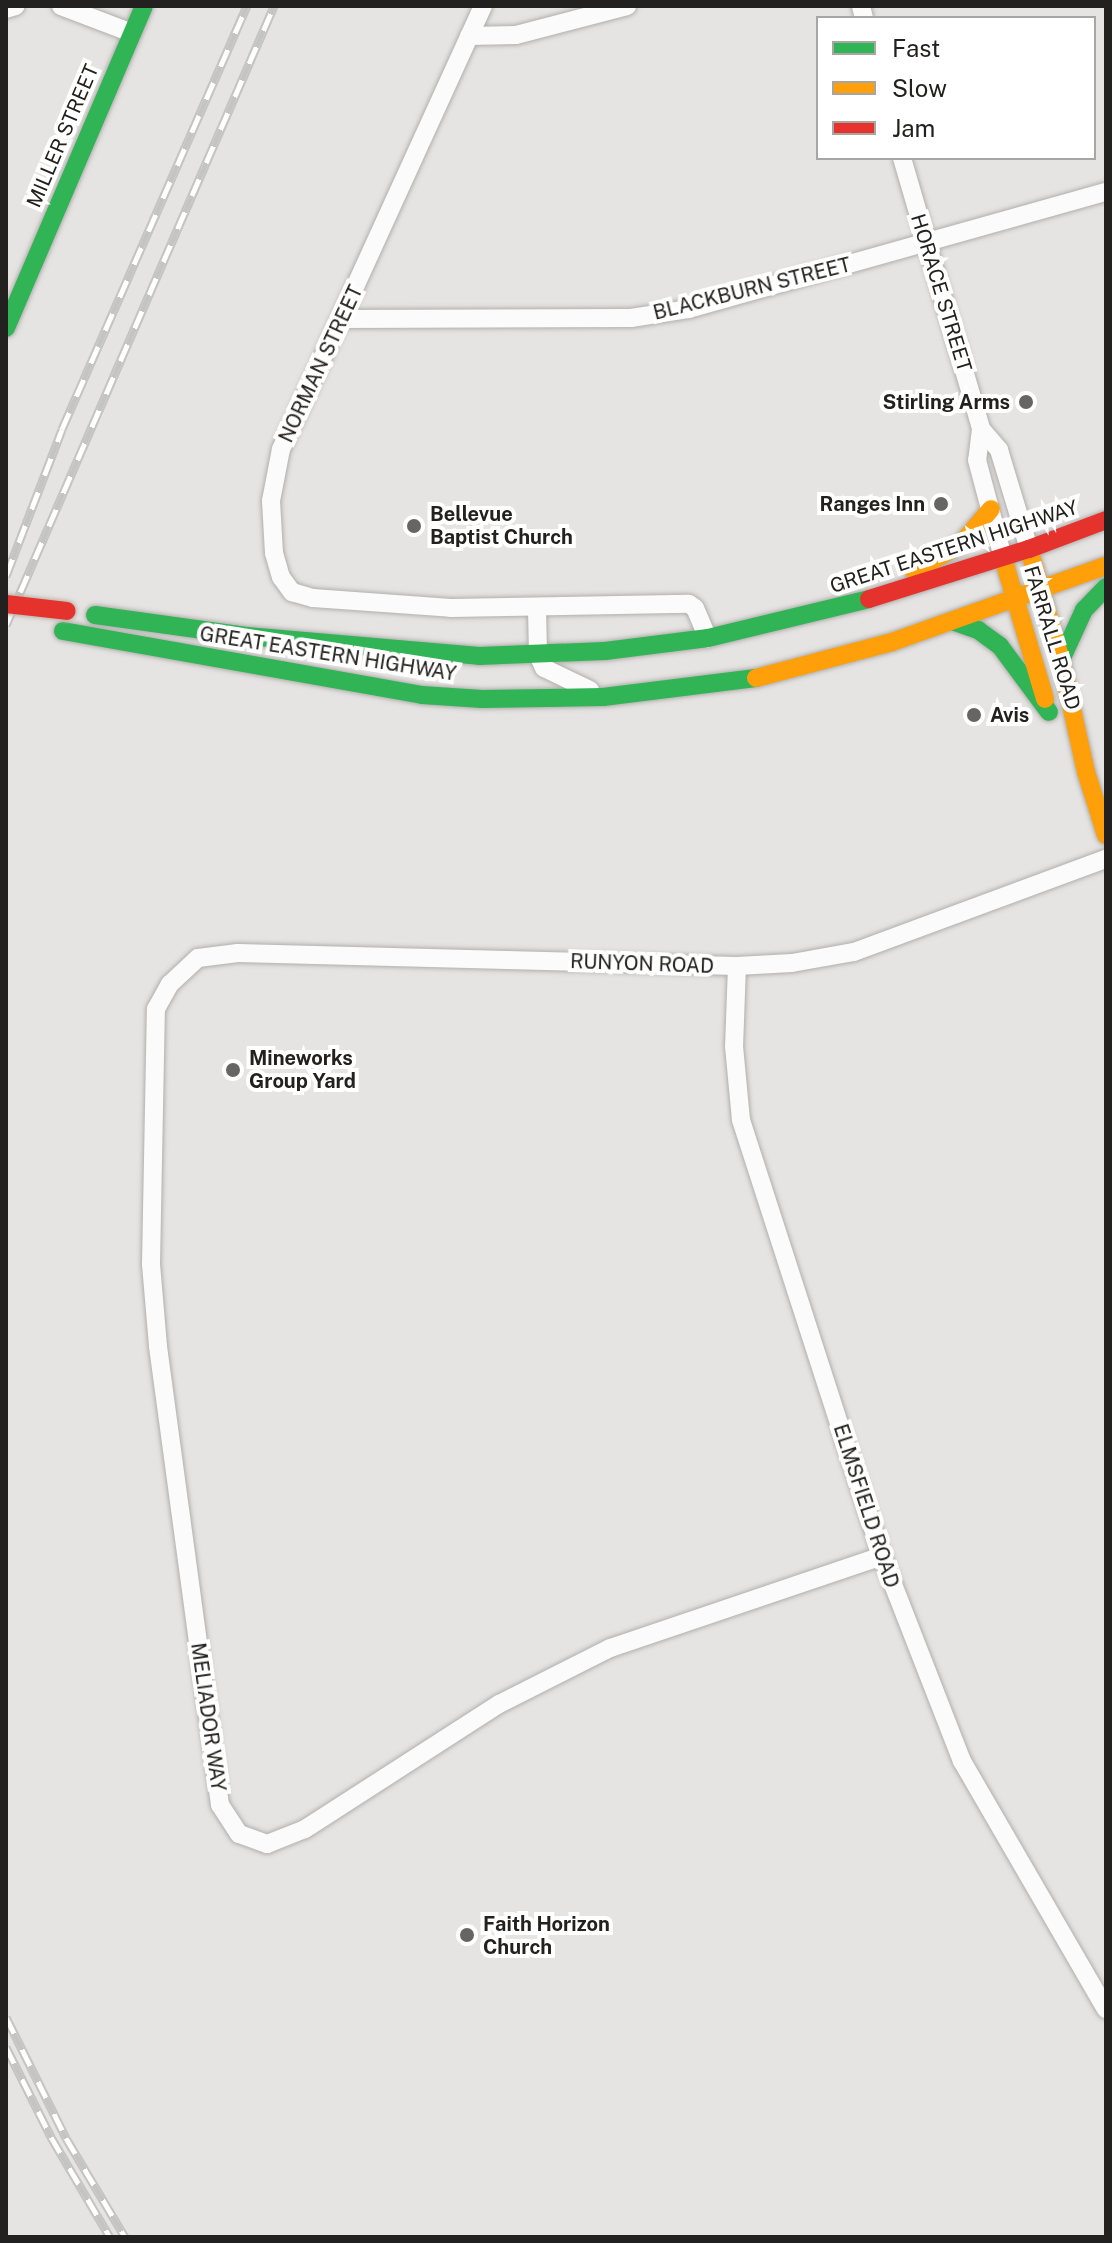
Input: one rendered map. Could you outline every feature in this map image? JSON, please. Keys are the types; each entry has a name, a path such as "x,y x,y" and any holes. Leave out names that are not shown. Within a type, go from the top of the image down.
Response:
{"main road":[{"name":"MILLER STREET","path":"6,328 144,6"},
{"path":"891,593 904,576 961,544 991,509"},
{"name":"GREAT EASTERN HIGHWAY","path":"6,604 356,647 479,656 538,655 708,638 891,593 1003,558 1106,520"},
{"name":"FARRALL ROAD","path":"1029,549 1061,660 1086,772 1106,835"},
{"name":"FARRALL ROAD","path":"1003,558 1049,712 1086,772"},
{"name":"GREAT EASTERN HIGHWAY","path":"56,630 422,695 482,699 603,697 718,685 794,670 952,621 1106,566"},
{"path":"1061,660 1070,634 1084,610 1106,587"},
{"path":"952,621 978,630 1000,646 1049,712"}],"street":[{"path":"6,9 16,6"},
{"path":"61,6 132,33"},
{"name":"NORMAN STREET","path":"483,6 280,455 271,501 274,553 281,577 292,592 313,598 451,608 689,604 695,608 708,638"},
{"path":"469,36 516,35 627,6"},
{"name":"HORACE STREET","path":"903,160 981,429 977,460 1003,558"},
{"name":"BLACKBURN STREET","path":"341,319 631,318 689,309 1106,192"},
{"name":"HORACE STREET","path":"981,429 999,450 1029,549"},
{"path":"537,608 538,655 544,668 603,697"},
{"name":"RUNYON ROAD","path":"170,984 198,958 238,953 737,966 792,963 854,952 1106,859"},
{"name":"ELMSFIELD ROAD","path":"737,966 734,1046 741,1120 882,1556 962,1761 1106,2009"},
{"name":"MELIADOR WAY","path":"170,984 156,1009 151,1264 158,1346 220,1805 239,1834 267,1844 305,1829 499,1704 610,1648 882,1556"}],"railway":[{"path":"6,576 62,429 247,6"},
{"path":"6,625 274,6"},
{"path":"6,2017 66,2138 125,2237"},
{"path":"6,2047 51,2137 110,2237"}],"traffic: fast":[{"path":"6,328 144,6"},
{"path":"1061,660 1084,610 1106,587"},
{"path":"95,615 247,636 479,656 605,651 708,638 869,599"},
{"path":"952,621 978,630 1000,646 1049,712"},
{"path":"63,631 422,695 482,699 603,697 756,678"}],"traffic: slow":[{"path":"914,571 961,544 991,509"},
{"path":"1029,549 1061,660 1086,772 1106,835"},
{"path":"1003,558 1045,699"},
{"path":"756,678 892,642 1106,566"}],"traffic: jam":[{"path":"869,599 1029,549 1106,520"},
{"path":"6,604 67,611"}],"place":[{"name":"Stirling Arms","path":"1026,402"},
{"name":"Ranges Inn","path":"941,504"},
{"name":"Bellevue Baptist Church","path":"414,526"},
{"name":"Avis","path":"974,715"},
{"name":"Mineworks Group Yard","path":"233,1070"},
{"name":"Faith Horizon Church","path":"467,1935"}]}
